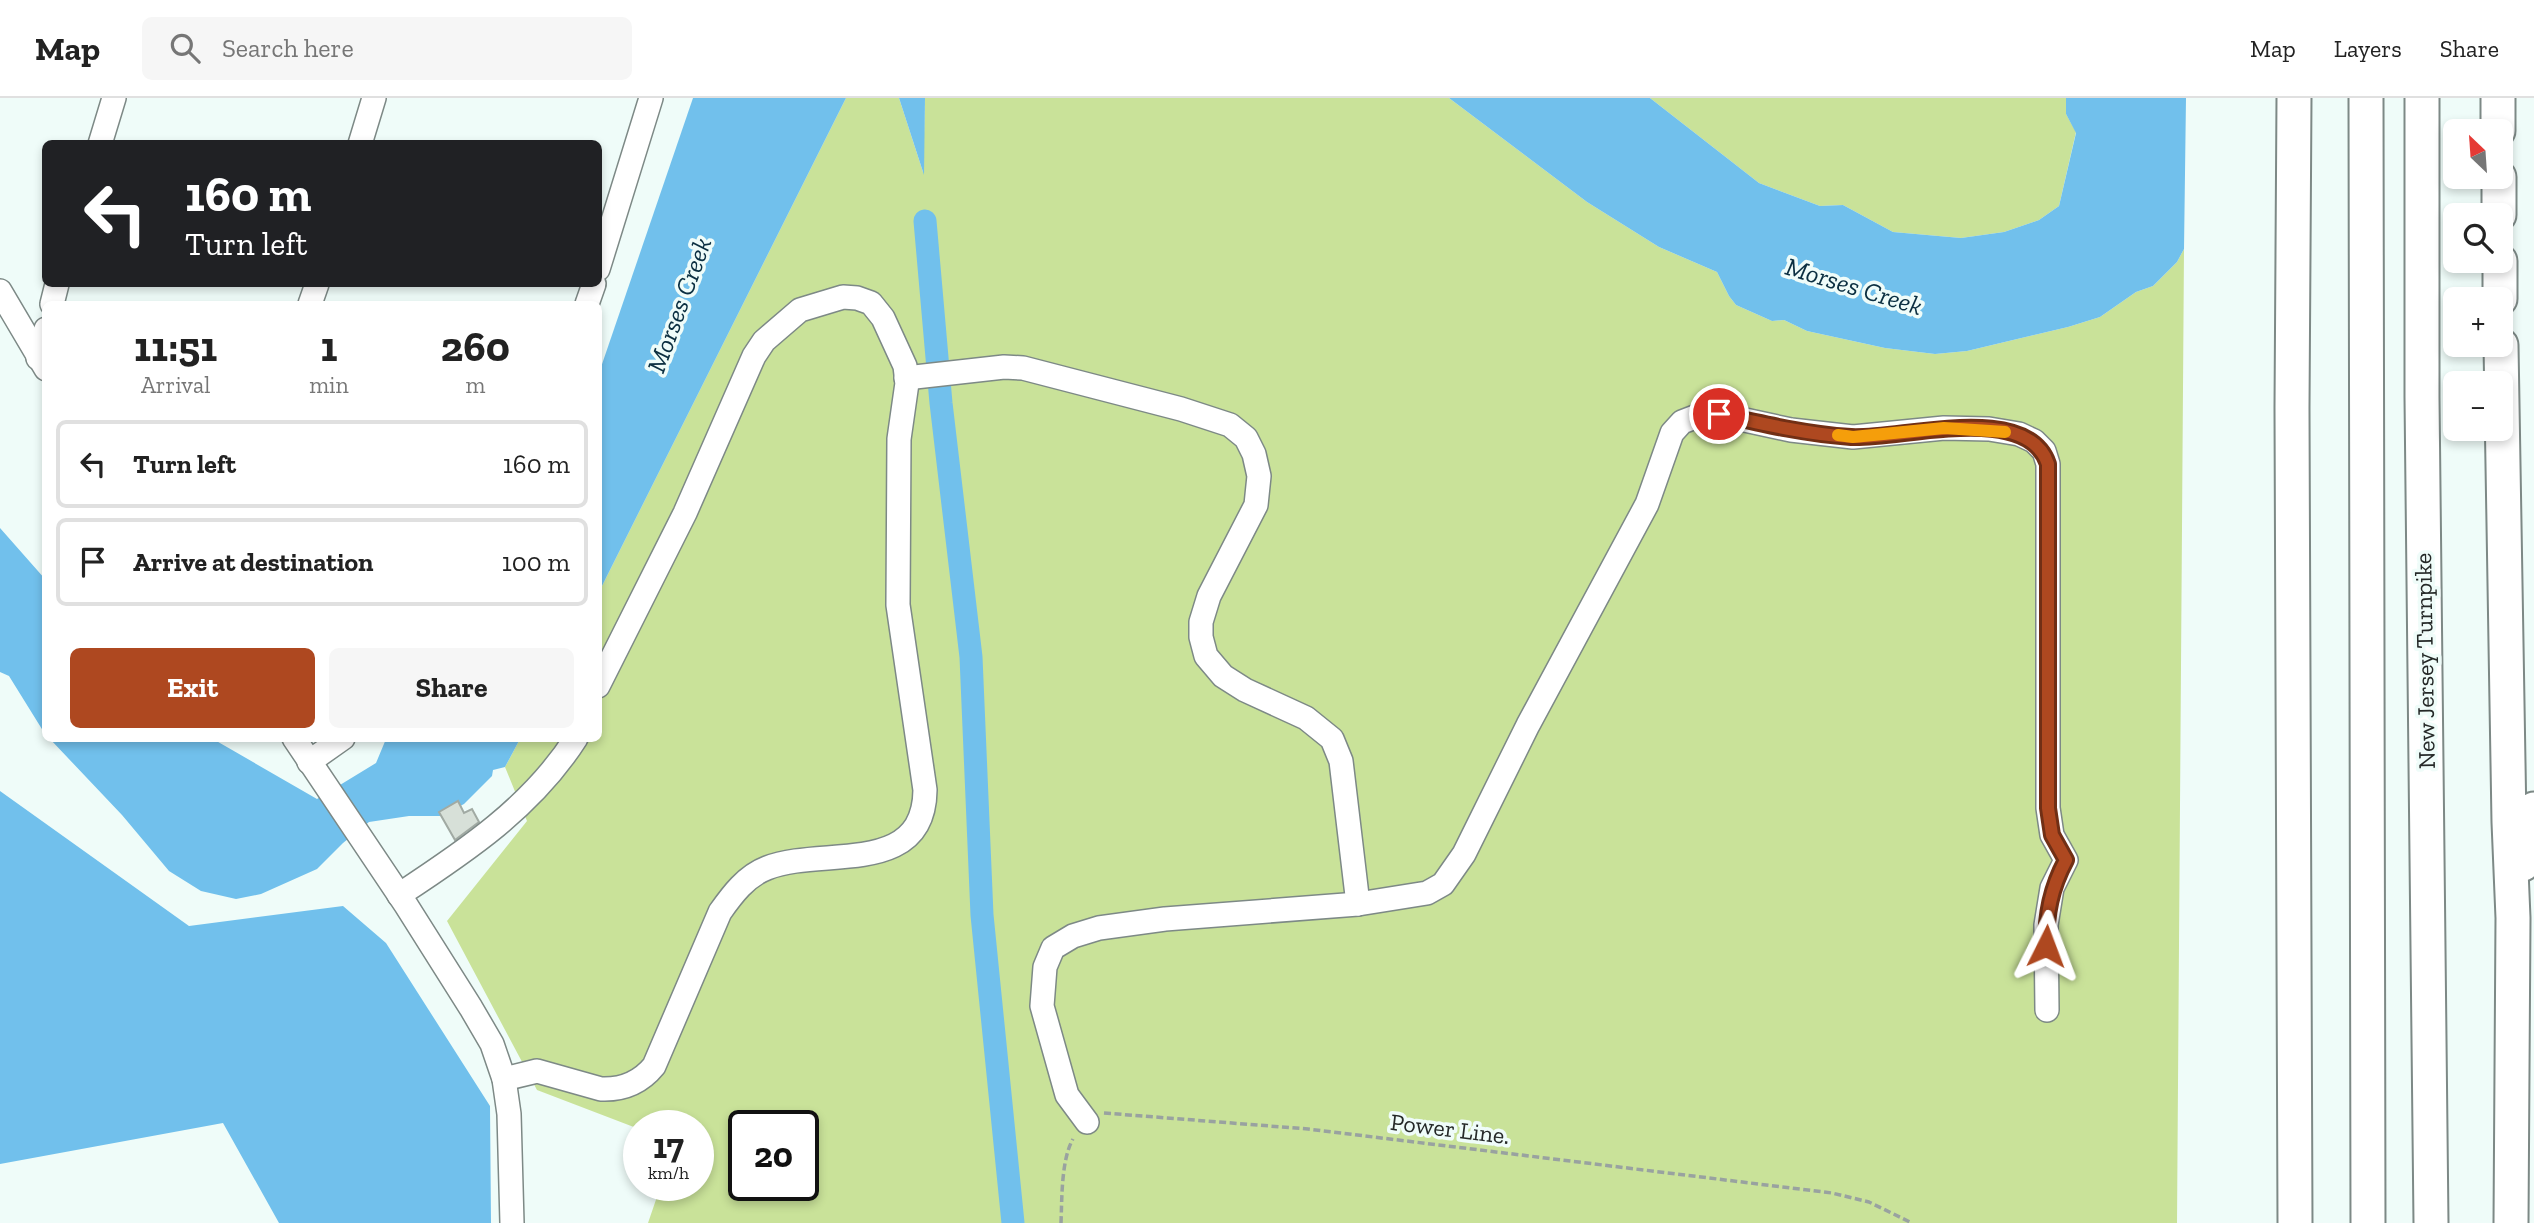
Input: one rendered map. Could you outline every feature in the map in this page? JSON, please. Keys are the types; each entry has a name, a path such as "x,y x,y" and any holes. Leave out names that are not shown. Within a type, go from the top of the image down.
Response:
{"highway":[{"path":"2294,98 2292,450 2295,1223"},
{"path":"2366,98 2368,1223"},
{"name":"New Jersey Turnpike","path":"2422,98 2422,411 2431,1223"},
{"path":"2498,98 2498,119"},
{"path":"2501,357 2508,808 2513,918 2511,1223"},
{"path":"2513,918 2534,809"}],"lane":[{"path":"101,140 114,98"},
{"path":"361,140 374,98"},
{"path":"602,256 651,98"},
{"path":"0,291 42,364"},
{"path":"504,1079 537,1071 601,1089 618,1088 637,1082 654,1066 720,912 749,879 765,869 785,863 869,854 894,847 916,828 922,816 925,790 898,605 899,439 905,366 883,318 871,303 857,298 834,299 800,310 764,341 754,356 685,513 602,678"},
{"path":"906,378 1004,367 1023,368 1218,421 1230,425 1246,438 1254,454 1259,476 1256,505 1209,596 1201,622 1201,636 1206,656 1223,676 1245,690 1306,718 1332,739 1341,761 1358,904"},
{"path":"1087,1122 1067,1095 1042,1006 1045,967 1053,948 1073,936 1112,926 1165,919 1358,904 1427,893 1443,884 1453,872 1528,725 1647,504 1672,433 1682,422 1709,412 1791,430 1853,437 1944,428 1989,429 2020,434 2034,441 2044,451 2048,464 2048,808 2052,835 2066,860 2052,888 2046,925 2047,1010"},
{"path":"296,742 399,895 492,1045 504,1079 509,1114 512,1223"},
{"path":"309,762 337,742"},
{"path":"399,895 467,851 504,821 555,770 573,742"}],"path":[{"name":"Power Line.","path":"1087,1122 1102,1113 1308,1129 1805,1189 1869,1202 1912,1223"},
{"path":"1061,1223 1069,1147 1081,1126 1087,1122"}],"green space":[{"path":"846,98 899,98 923,172 925,98 1449,98 1587,202 1659,247 1717,272 1736,305 1772,321 1784,320 1807,331 1885,348 1935,354 1967,351 2100,317 2136,292 2153,286 2177,262 2184,249 2177,1223 648,1223 656,1201 714,1201 714,1110 623,1110 623,1123 537,1090 447,921 527,821 505,767 518,742 602,742 602,586"},
{"path":"1650,98 2066,98 2066,114 2076,132 2059,206 2039,220 2004,232 1961,238 1893,232 1843,205 1820,206 1759,183"}],"water":[{"name":"Morses Creek","path":"693,98 846,98 602,586 602,364"},
{"path":"899,98 925,98 924,175"},
{"name":"Morses Creek","path":"1449,98 1650,98 1759,183 1820,206 1843,205 1893,232 1961,238 2004,232 2039,220 2059,206 2076,133 2066,114 2066,98 2186,98 2184,249 2177,262 2153,286 2136,292 2100,317 1967,351 1935,354 1885,348 1807,331 1784,320 1772,321 1736,305 1717,272 1659,247 1587,202"},
{"path":"0,528 42,576 42,729 9,676 0,672"},
{"path":"53,742 218,742 317,799 376,763 385,742 518,742 505,767 493,770 492,776 464,804 441,816 409,816 369,822 317,869 261,894 236,899 201,891 169,871 122,815"},
{"path":"0,791 189,926 343,906 386,943 490,1106 491,1223 279,1223 223,1123 0,1164"}],"building":[{"path":"458,801 464,813 472,809 479,822 455,840 439,812"}],"waterway":[{"path":"925,221 941,403 971,657 982,915 1013,1223"}],"slow traffic":[{"path":"1838,435 1853,437 1944,428 2005,432"}],"route":[{"path":"1719,414 1791,430 1853,437 1944,428 1989,429 2020,434 2034,441 2044,451 2048,464 2048,808 2052,835 2066,860 2052,888 2046,925 2046,946"}]}
